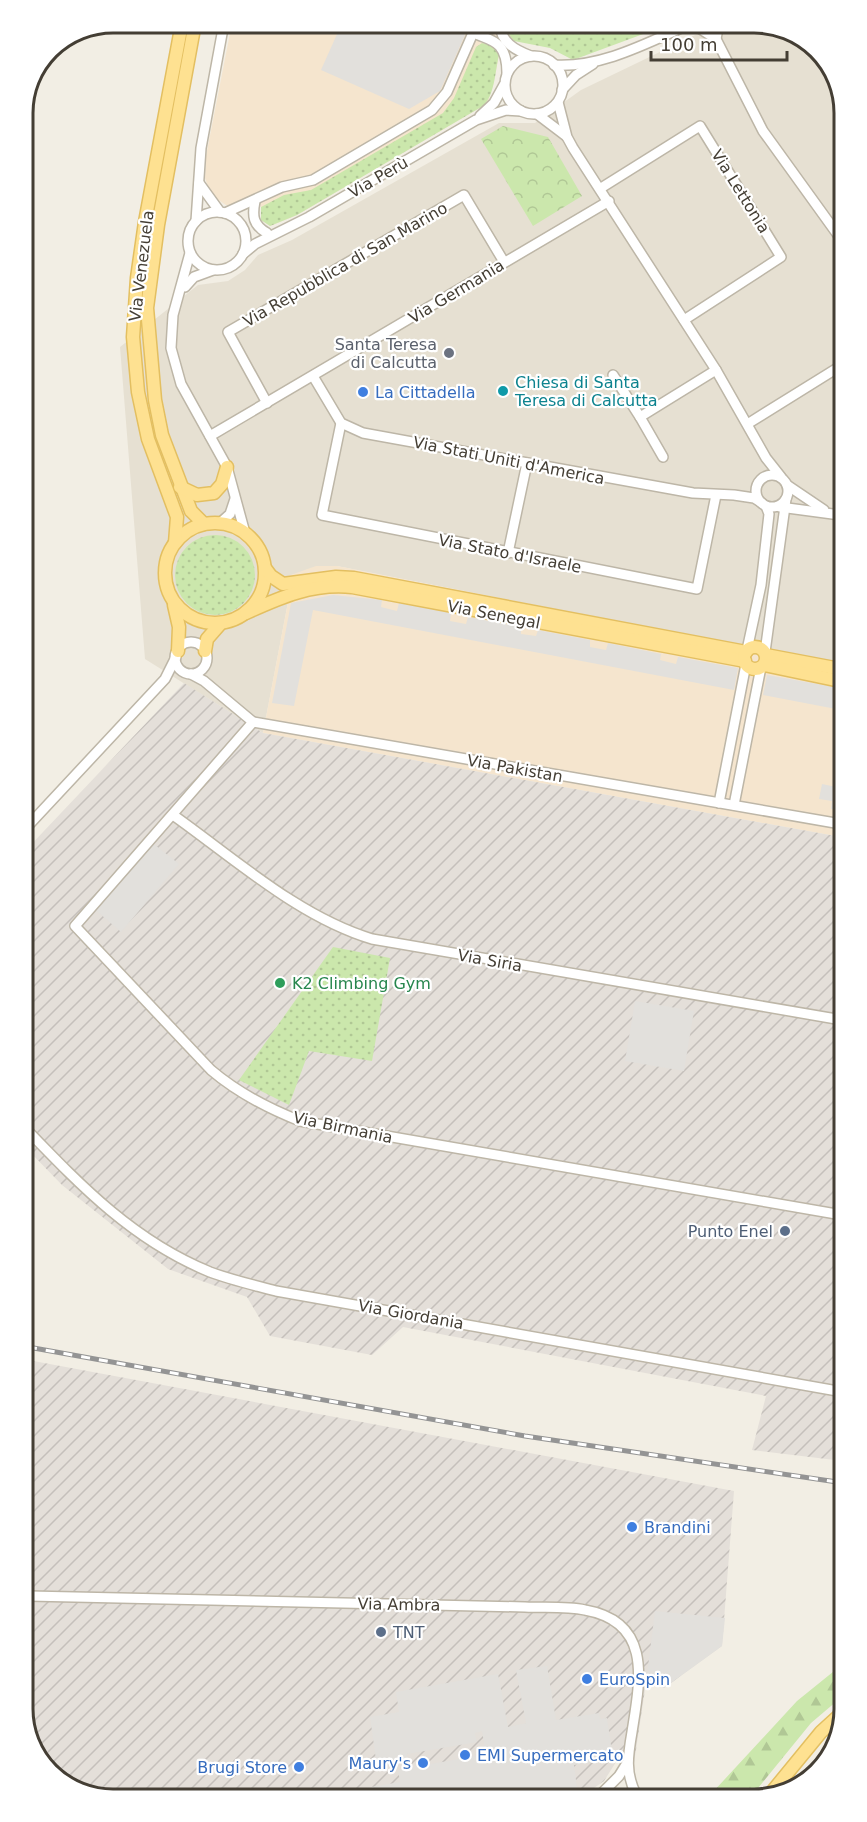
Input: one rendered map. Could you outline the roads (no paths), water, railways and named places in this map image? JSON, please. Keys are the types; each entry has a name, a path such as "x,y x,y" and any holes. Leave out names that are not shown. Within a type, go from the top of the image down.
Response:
{"main road":[{"name":"Via Venezuela","path":"177,654 179,627 174,604 168,592 165,570 175,543 177,517 148,439 138,392 133,337 136,278 180,33"},
{"name":"Via Venezuela","path":"193,33 158,225 147,308 154,400 162,435 191,511 204,524"},
{"path":"180,487 197,495 214,494 222,484 228,467"},
{"path":"174,604 190,618 211,624 221,623 246,613 261,593 265,568 258,548 245,533 220,523 204,524 183,534 175,543"},
{"name":"Via Senegal","path":"265,568 271,576 283,584 336,577 354,578 746,657"},
{"name":"Via Senegal","path":"246,613 309,588 335,585 746,657"},
{"path":"205,651 207,639 221,623"},
{"path":"834,668 764,660 751,668 746,657 757,647 764,660 834,679"},
{"path":"778,1785 821,1732 833,1721"}],"street":[{"path":"196,221 201,147 222,33"},
{"path":"245,533 228,467 175,369 171,330 190,253 188,234 196,221 208,213 223,212 255,201 282,186 313,180 432,110 447,92 473,33 498,44 505,56 507,73"},
{"path":"501,33 507,43 531,56 540,57 554,64 572,66 598,61 669,33"},
{"path":"707,33 717,39"},
{"path":"717,33 717,39 763,131 834,229"},
{"path":"507,73 517,61 531,56"},
{"path":"562,90 576,75 598,61"},
{"path":"554,64 561,76 562,90 558,102 567,137"},
{"name":"Via Perù","path":"476,120 494,103 505,84 507,73"},
{"path":"505,84 509,100 521,111"},
{"path":"537,114 545,112 558,102"},
{"name":"Via Perù","path":"180,294 194,277 230,267 255,244 476,120 500,111 537,114"},
{"path":"537,114 567,137 784,481 778,506 764,660 734,806"},
{"name":"Via Lettonia","path":"601,188 700,126 781,256 684,320"},
{"name":"Via Perù","path":"199,183 223,212 242,227 267,233 279,232"},
{"name":"Via Repubblica di San Marino","path":"267,403 228,332 464,195 504,262"},
{"path":"243,254 246,240 242,227 245,211 255,201"},
{"path":"255,201 254,219 259,228 267,233"},
{"name":"Via Germania","path":"210,436 609,201"},
{"path":"190,253 200,265 213,270"},
{"path":"640,417 716,370"},
{"path":"749,423 834,370"},
{"path":"614,375 663,457"},
{"path":"313,376 341,423"},
{"name":"Via Stati Uniti d'America","path":"341,423 363,433 649,486 754,498 778,506 834,514"},
{"name":"Via Stato d'Israele","path":"341,423 322,515 508,554 697,589 716,495"},
{"path":"762,449 760,481 756,494 778,506"},
{"path":"508,554 527,463"},
{"path":"760,481 771,474 784,481"},
{"name":"Via Stati Uniti d'America","path":"734,495 760,481"},
{"name":"Via Stati Uniti d'America","path":"784,481 828,513"},
{"path":"220,523 230,514 235,497"},
{"path":"719,803 761,585 769,514 778,506"},
{"path":"33,820 165,679 177,654 189,643 198,644 205,651 207,661 202,670 204,681"},
{"path":"177,654 178,667 204,681 253,722"},
{"path":"165,679 202,670"},
{"name":"Via Pakistan","path":"253,722 834,823"},
{"name":"Via Birmania","path":"253,722 75,926 211,1070 232,1088 300,1121 834,1214"},
{"name":"Via Siria","path":"173,815 311,914 345,931 372,939 834,1019"},
{"name":"Via Giordania","path":"33,1136 90,1196 146,1239 176,1257 219,1275 276,1291 834,1390"},
{"name":"Via Ambra","path":"33,1596 525,1607 583,1609 599,1613 622,1626 634,1645 638,1658 638,1696 627,1763"},
{"path":"627,1763 628,1789"},
{"path":"606,1789 627,1763"},
{"path":"629,1778 634,1789"},
{"path":"611,1789 613,1783"}],"railway":[{"path":"33,1348 525,1436 834,1482"}],"place":[{"name":"Santa Teresa di Calcutta","path":"449,353"},
{"name":"Chiesa di Santa Teresa di Calcutta","path":"503,391"},
{"name":"La Cittadella","path":"363,392"},
{"name":"K2 Climbing Gym","path":"280,983"},
{"name":"Punto Enel","path":"785,1231"},
{"name":"Brandini","path":"632,1527"},
{"name":"TNT","path":"381,1632"},
{"name":"EuroSpin","path":"587,1679"},
{"name":"EMI Supermercato","path":"465,1755"},
{"name":"Maury's","path":"423,1763"},
{"name":"Brugi Store","path":"299,1767"}]}
